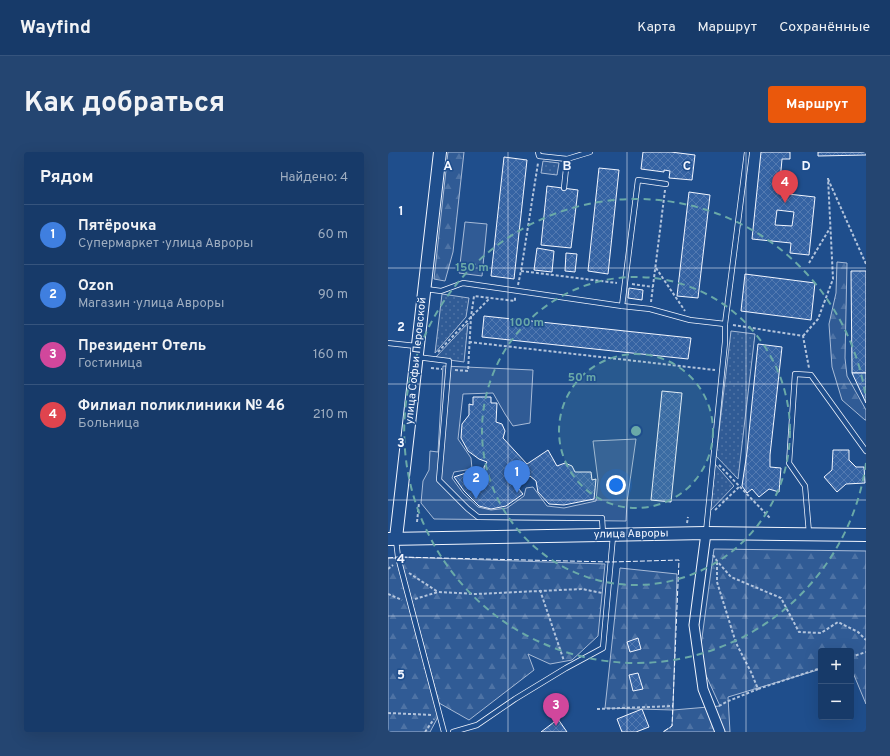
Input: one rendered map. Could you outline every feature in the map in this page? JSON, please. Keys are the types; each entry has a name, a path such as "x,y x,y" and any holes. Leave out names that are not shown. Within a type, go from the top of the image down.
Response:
{"street":[{"name":"улица Софьи Перовской","path":"392,539 417,352 440,152"},
{"name":"улица Авроры","path":"392,539 706,533 866,534"},
{"path":"706,533 694,625 703,689 720,732"}],"lane":[{"path":"538,152 539,156 567,159 590,152"},
{"path":"706,533 725,342 725,324 746,152"},
{"path":"564,188 567,159"},
{"path":"622,306 638,180 666,184"},
{"path":"424,289 441,291 463,283 650,309 690,320 725,324"},
{"path":"388,344 417,352 432,359 449,361 439,480 468,509 478,517 602,518 608,535 608,595 603,648 566,668 515,699 477,725 453,732"},
{"path":"809,534 805,486 789,463 795,374 811,375 866,451"},
{"name":"улица Софьи Перовской","path":"392,539 401,567 444,732"}],"path":[{"path":"802,336 818,319 833,279 828,178 866,264"},
{"path":"650,309 666,184"},
{"path":"809,263 830,228"},
{"path":"656,267 690,320"},
{"path":"521,271 653,287"},
{"path":"432,359 490,298"},
{"path":"725,324 802,336"},
{"path":"802,336 811,375"},
{"path":"470,342 722,371"},
{"path":"713,458 770,518"},
{"path":"707,517 740,486"},
{"path":"417,522 419,504"},
{"path":"758,688 736,643 717,582 717,562 732,577 781,598 799,632 821,633 838,622 858,632 866,640"},
{"path":"401,567 438,592 476,594 582,589 608,595"},
{"path":"540,590 566,668"},
{"path":"854,657 866,652"},
{"path":"712,710 758,688 818,669"},
{"path":"597,709 673,706"},
{"path":"388,713 440,716"}],"green space":[{"path":"448,152 464,152 453,252 445,281 434,279"},
{"path":"543,161 559,163 557,175 541,173"},
{"path":"837,262 847,263 845,358 847,376 866,410 866,420 842,400 832,367 829,324 836,293"},
{"path":"442,294 469,298 466,317 435,353"},
{"path":"468,323 464,362 435,358"},
{"path":"731,331 755,334 738,479 716,456"},
{"path":"715,464 734,486 710,511"},
{"path":"714,549 866,551 866,704 854,675 854,648 818,648 818,670 728,697 730,732 663,732 672,726 673,710 720,706 699,660"},
{"path":"400,557 605,564 598,636 572,660 550,664 528,654 534,670 469,720 439,703"},
{"path":"388,558 396,558 438,717 430,732 388,732"},
{"path":"620,568 677,574 673,710 605,708"}],"shaded area":[{"path":"465,222 487,224 482,276 459,273"},
{"path":"443,366 533,370 530,423 513,426 493,393 463,394 458,439 471,458 472,469 454,472 452,478 463,493 478,507 491,510 507,508 524,496 526,488 533,487 547,506 564,508 596,501 598,480 593,441 636,439 627,502 626,521 434,519 421,503 423,481 429,470 430,451 438,452"}],"building":[{"path":"643,152 671,152 695,155 692,180 669,178 670,171 664,170 664,172 641,169"},
{"path":"761,152 790,152 790,159 782,159 779,193 815,197 809,255 790,253 791,243 752,239","holes":["777,210 794,212 792,226 775,225"]},
{"path":"818,152 866,152 866,155 818,156"},
{"path":"504,157 527,160 514,279 491,276"},
{"path":"599,168 619,170 608,274 588,271"},
{"path":"547,186 578,190 571,248 541,245"},
{"path":"689,192 710,195 698,298 677,296"},
{"path":"537,248 554,251 552,272 534,270"},
{"path":"566,253 577,254 575,272 565,271"},
{"path":"851,271 866,271 866,373 852,373"},
{"path":"745,274 815,283 811,320 741,311"},
{"path":"629,288 643,290 642,300 628,298"},
{"path":"484,316 691,338 688,359 482,337"},
{"path":"758,344 782,347 770,455 770,467 781,468 779,492 769,489 759,497 752,489 747,493 742,486"},
{"path":"852,373 866,373 866,403"},
{"path":"662,391 682,393 671,502 651,500"},
{"path":"473,397 491,397 491,403 497,403 496,422 502,424 505,431 503,438 527,464 548,450 557,466 565,463 572,466 575,472 591,472 592,480 596,479 594,499 564,505 549,504 538,492 536,481 530,476 518,488 523,494 506,506 491,509 479,506 464,491 454,477 475,472 482,479 486,476 484,474 484,467 487,462 479,459 468,451 461,438 462,424 469,415 469,404 473,405"},
{"path":"833,450 849,450 849,460 856,467 864,467 865,483 846,484 837,492 824,477 832,470"},
{"path":"638,638 641,649 630,652 627,642"},
{"path":"638,673 643,689 633,691 629,675"},
{"path":"642,709 649,727 636,732 622,732 617,719"},
{"path":"558,719 567,732 541,732"}],"fence":[{"path":"388,558 611,562 679,560 672,726 663,732"}],"place":[{"name":"Филиал поликлиники № 46","path":"785,203"},
{"name":"Пятёрочка","path":"517,493"},
{"name":"Ozon","path":"476,499"},
{"name":"Президент Отель","path":"556,726"}]}
